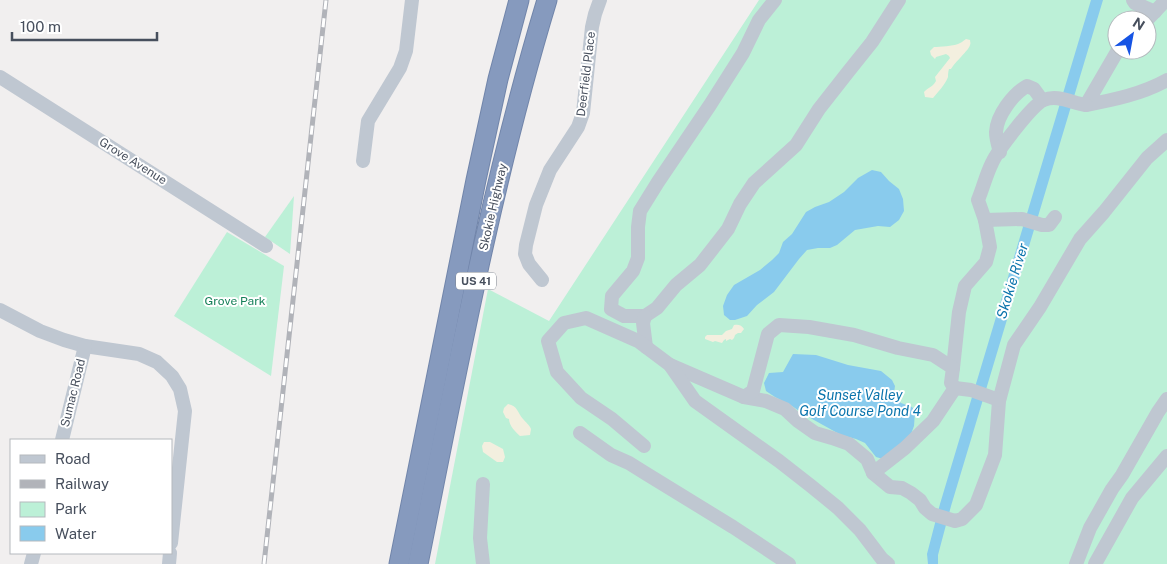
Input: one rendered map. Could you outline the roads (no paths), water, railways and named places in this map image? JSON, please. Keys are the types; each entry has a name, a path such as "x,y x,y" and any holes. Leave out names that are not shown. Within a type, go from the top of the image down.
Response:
{"highway":[{"name":"Skokie Highway","path":"399,564 476,180 498,79 519,0"},
{"name":"Skokie Highway","path":"418,564 493,204 546,0"}],"street":[{"path":"363,161 368,121 400,68 406,51 412,0"},
{"name":"Deerfield Place","path":"542,280 528,264 525,254 526,245 536,205 550,170 578,127 583,113 592,27 600,0"},
{"path":"774,0 759,20 743,53 710,105 640,211 638,258 633,271 612,296 611,309 624,316 645,316 656,308 676,285 700,265 728,229 740,204 754,183 796,145 820,109 872,42 899,0"},
{"path":"1132,0 1144,10"},
{"path":"1157,10 1166,0"},
{"path":"1081,104 1102,77 1112,60"},
{"name":"Grove Avenue","path":"0,77 266,246"},
{"path":"1102,77 1114,100"},
{"path":"1000,152 996,142 998,122 1007,105 1019,91 1027,86 1049,99 1081,104 1114,100 1158,85 1167,80"},
{"path":"994,398 971,390 955,388 951,383 959,312 965,286 986,262 990,248 985,220 978,200 992,162 1021,121 1049,99"},
{"path":"644,446 612,419 582,398 557,372 548,341 564,324 586,318 638,341 670,365 744,397 766,401 785,409 815,433 849,444 867,459 874,473 890,487 902,488 911,493 932,514 951,521 962,518 976,504 994,455 994,398 1014,346 1040,307 1080,239 1148,158 1167,140"},
{"path":"985,220 1022,219 1042,225 1049,225 1055,217"},
{"path":"0,310 40,331 85,346 139,354 156,362 172,376 180,389 185,411 172,534"},
{"path":"645,316 646,347"},
{"path":"744,397 753,391 768,334 780,325 854,335 898,348 933,354 953,368"},
{"name":"Sumac Road","path":"62,439 85,346"},
{"path":"670,365 695,401 779,461 838,508 860,530 888,564"},
{"path":"874,473 905,448 933,421 955,388"},
{"path":"1076,564 1090,528 1167,399"},
{"path":"580,433 611,455 637,468 789,564"},
{"path":"1095,564 1132,498 1167,456"},
{"path":"483,484 480,538 483,564"}],"water":[{"name":"Skokie River","path":"1091,0 1103,0 951,506 938,555 938,564 928,564 927,554 940,504"},
{"path":"872,170 881,172 899,189 903,199 904,211 899,220 890,227 878,226 855,230 837,245 830,248 807,250 774,292 757,305 747,316 730,320 724,315 723,306 727,295 734,285 760,270 779,253 783,242 792,234 806,212 829,202 844,192 858,178"},
{"name":"Sunset Valley Golf Course Pond 4","path":"793,354 816,355 848,365 881,371 892,380 895,386 894,393 896,399 912,407 915,412 914,426 911,434 883,459 876,457 865,443 841,435 766,391 764,383 769,373 783,372"}],"railway":[{"path":"264,564 326,0"}],"park label":[{"name":"Grove Park","path":"235,301"}]}
